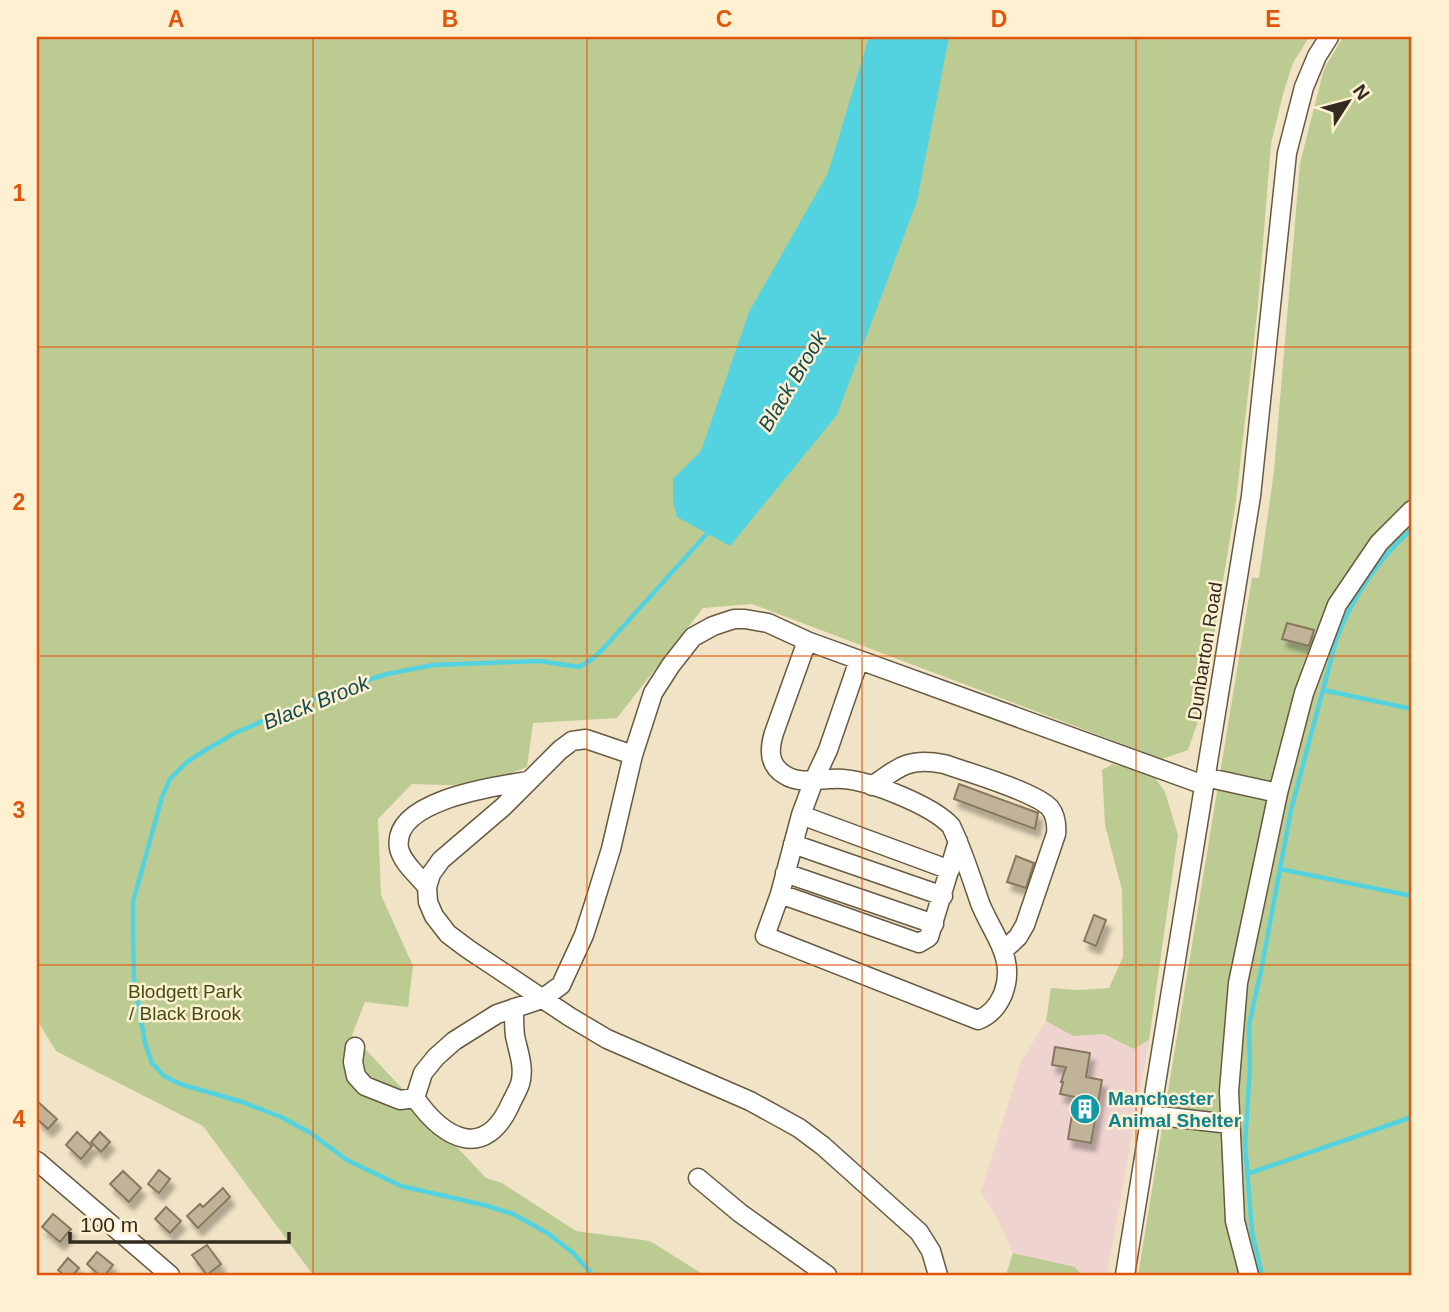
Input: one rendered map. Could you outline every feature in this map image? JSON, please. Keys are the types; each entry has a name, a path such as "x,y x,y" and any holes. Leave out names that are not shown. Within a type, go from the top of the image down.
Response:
{"street":[{"name":"Dunbarton Road","path":"1125,1275 1258,445 1287,153 1304,87 1329,37"},
{"path":"1249,1275 1235,1221 1229,1091 1238,983 1278,793 1304,693 1337,605 1379,543 1412,510"},
{"path":"415,1098 423,1073 436,1057 474,1027 497,1014 542,999 561,985 583,935 611,849 633,755 653,693 693,638 713,626 734,619 768,623 859,660 1205,781 1278,793"},
{"path":"807,641 769,748 772,762 782,774 796,780 814,780 842,778 872,786 928,808 942,816 951,826 980,903 1008,959 1009,975 999,1004 986,1017 978,1020 765,936 780,894 801,816 814,780 828,750 859,660"},
{"path":"633,755 586,739 572,741 503,807 441,860 431,874 427,887 428,902 434,916 448,934 542,999 607,1039 750,1101 799,1128 823,1146 919,1232 931,1251 938,1275"},
{"path":"872,786 904,764 931,761 1034,798 1052,811 1057,823 1056,834 1025,925 1018,937 1004,950"},
{"path":"427,887 402,856 399,846 400,835 411,820 450,796 528,781"},
{"path":"801,816 950,870"},
{"path":"780,894 919,943 929,937 934,924 958,841"},
{"path":"793,844 943,896"},
{"path":"785,873 934,924"},
{"path":"415,1098 428,1115 450,1133 470,1140 485,1137 498,1127 520,1083 521,1068 515,1035 514,1008"},
{"path":"355,1047 353,1062 356,1076 365,1086 400,1100 415,1098"},
{"path":"1151,1115 1230,1124"},
{"path":"37,1161 170,1275"},
{"path":"698,1178 740,1213 827,1275"}],"shaded area":[{"path":"1046,1021 1073,1036 1104,1034 1134,1049 1149,1040 1107,1275 1082,1275 1075,1267 1013,1253 981,1192 1021,1062"}],"green space":[{"name":"Blodgett Park / Black Brook","path":"37,37 1309,37 1293,63 1271,144 1258,305 1236,501 1202,710 1188,750 1162,759 752,604 703,608 617,718 533,723 527,767 478,786 412,784 378,819 381,895 413,966 408,1007 365,1002 352,1035 486,1178 502,1183 576,1231 650,1241 704,1275 313,1275 203,1126 56,1051 37,1020"},
{"path":"1343,37 1412,37 1412,1275 1138,1275 1252,578 1259,578 1274,471 1300,163 1324,69"},
{"path":"1113,764 1154,776 1165,792 1178,835 1149,1040 1134,1049 1104,1034 1073,1036 1046,1021 1051,988 1109,988 1123,957 1122,890 1105,825 1102,770"},
{"path":"1013,1253 1075,1267 1082,1275 1006,1275"}],"water":[{"path":"869,37 949,37 917,201 837,415 730,546 677,517 673,501 673,479 701,451 749,312 828,173"}],"building":[{"path":"1287,623 1314,630 1309,646 1282,639"},
{"path":"959,784 1038,813 1035,829 954,799"},
{"path":"1016,856 1034,863 1026,888 1007,882"},
{"path":"1094,915 1106,920 1096,946 1084,941"},
{"path":"1055,1047 1090,1053 1086,1077 1102,1080 1091,1143 1068,1139 1075,1097 1060,1094 1066,1067 1052,1065"},
{"path":"37,1101 57,1119 48,1129 37,1119"},
{"path":"77,1132 92,1146 81,1159 66,1145"},
{"path":"100,1132 110,1142 101,1152 91,1142"},
{"path":"159,1170 170,1179 159,1193 148,1184"},
{"path":"123,1171 141,1188 129,1202 110,1184"},
{"path":"223,1188 230,1197 198,1228 187,1216 200,1204 203,1207"},
{"path":"166,1207 181,1221 170,1233 155,1219"},
{"path":"53,1214 71,1229 60,1242 42,1227"},
{"path":"207,1245 221,1264 207,1275 192,1255"},
{"path":"97,1252 113,1265 105,1275 99,1275 87,1264"},
{"path":"68,1258 79,1268 73,1275 64,1275 58,1270"}],"waterway":[{"name":"Black Brook","path":"593,1275 573,1253 549,1234 513,1214 401,1186 347,1160 309,1132 281,1117 242,1102 180,1084 164,1076 152,1063 145,1043 134,979 133,902 162,797 170,779 187,762 204,751 235,733 333,691 387,674 433,665 539,661 579,667 602,650 712,528"},
{"path":"1262,1275 1252,1232 1245,1144 1250,1067 1249,1025 1291,810 1337,637 1368,578 1412,529"},
{"path":"1323,690 1412,709"},
{"path":"1280,869 1412,896"},
{"path":"1247,1174 1412,1117"}],"place":[{"name":"Manchester Animal Shelter","path":"1085,1109"}]}
